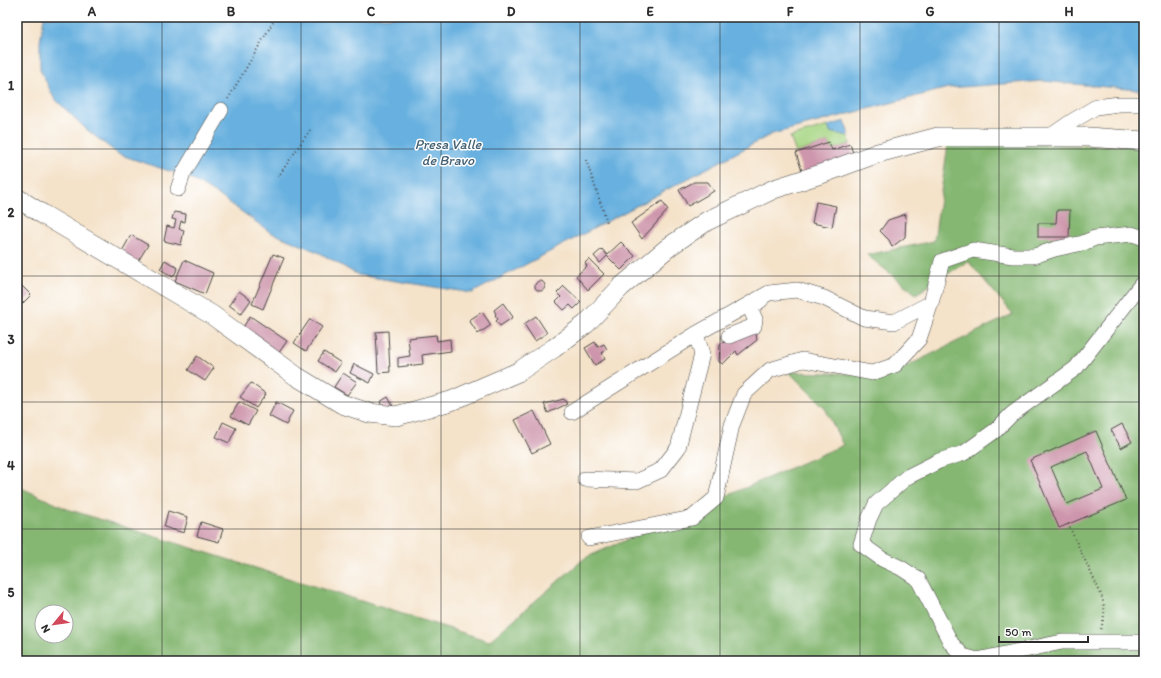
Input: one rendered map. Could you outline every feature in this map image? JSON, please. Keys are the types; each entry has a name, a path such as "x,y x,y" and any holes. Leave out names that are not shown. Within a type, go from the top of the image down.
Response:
{"main road":[{"path":"17,198 212,315 296,376 342,404 369,414 396,416 451,401 518,372 586,324 621,287 670,246 707,221 774,189 878,153 938,137 1088,137 1144,141"}],"street":[{"path":"1048,138 1096,107 1119,104 1144,104"},
{"path":"178,189 183,174 221,110"},
{"path":"588,538 692,518 716,498 732,425 744,394 770,370 804,360 872,373 895,365 919,339 931,304 942,261 973,250 1013,256 1034,256 1055,249 1083,243 1095,238 1132,234 1144,238"},
{"path":"1144,281 1076,368 1012,414 996,430 964,454 939,461 907,477 876,504 861,544 882,559 901,568 918,579 951,643 962,656 978,660 1062,642 1144,642"},
{"path":"572,412 696,334 769,293 797,290 824,298 864,318 894,322 931,304"},
{"path":"729,336 754,326 755,319 750,308 769,293"},
{"path":"585,480 637,481 661,470 678,448 702,354 696,334"}],"path":[{"path":"221,110 276,17"},
{"path":"278,177 310,130"},
{"path":"586,160 607,222"},
{"path":"1068,524 1104,602 1105,612 1098,642"}],"green space":[{"path":"828,126 830,132 849,136 850,144 832,150 829,142 796,153 790,137"},
{"path":"948,144 1144,146 1144,661 17,661 17,486 67,509 489,641 585,558 843,445 825,408 789,372 865,374 883,378 1013,314 968,261 916,294 867,255 934,241"}],"water":[{"name":"Presa Valle de Bravo","path":"44,17 1144,17 1144,89 1138,90 1043,81 948,88 772,134 472,293 358,275 320,253 270,232 224,199 185,175 118,154 86,129 54,98 40,69 40,42"},
{"path":"845,121 849,136 830,132 828,126"}],"building":[{"path":"829,142 832,150 850,144 854,156 803,174 796,153"},
{"path":"694,182 708,182 714,191 688,206 679,190"},
{"path":"662,201 668,210 642,239 631,223"},
{"path":"816,202 836,206 832,227 812,223"},
{"path":"1057,210 1070,210 1069,237 1038,237 1038,223 1056,223"},
{"path":"174,212 186,214 185,222 181,221 179,229 184,230 181,245 164,241 167,226 174,228 176,220 172,219"},
{"path":"906,214 905,237 892,247 889,240 880,231 888,220"},
{"path":"131,235 148,245 137,263 121,253"},
{"path":"621,242 635,256 621,270 607,256 600,263 594,256 602,249 607,255"},
{"path":"273,254 284,258 263,309 252,304"},
{"path":"589,259 604,274 588,290 576,276 587,266 585,263"},
{"path":"165,260 178,268 173,277 160,269"},
{"path":"184,260 213,273 205,294 175,281"},
{"path":"540,281 545,286 540,291 535,286"},
{"path":"18,282 31,295 21,305 17,301"},
{"path":"564,286 581,302 574,309 570,305 564,310 556,302 561,297 557,293"},
{"path":"239,291 251,300 241,314 229,305"},
{"path":"503,303 513,317 500,326 496,321 498,319 494,310"},
{"path":"482,312 491,325 478,334 469,320"},
{"path":"250,316 287,341 278,354 242,329"},
{"path":"536,316 547,333 535,341 524,324"},
{"path":"310,319 322,327 306,351 294,343"},
{"path":"755,328 757,340 738,355 736,351 723,364 719,362 720,344"},
{"path":"388,331 390,372 378,373 376,332"},
{"path":"436,335 437,341 450,339 451,351 422,355 423,364 398,367 398,358 410,356 408,338"},
{"path":"595,342 598,347 604,344 607,349 602,353 605,359 595,365 585,348"},
{"path":"324,352 341,363 335,372 318,361"},
{"path":"197,356 214,368 205,381 188,370"},
{"path":"354,364 374,374 370,383 350,373"},
{"path":"343,373 357,382 347,395 334,387"},
{"path":"251,383 266,394 256,408 240,397"},
{"path":"388,397 393,406 385,411 380,402"},
{"path":"564,399 567,404 548,413 544,404"},
{"path":"239,402 256,411 248,425 231,416"},
{"path":"276,402 293,411 286,425 269,416"},
{"path":"534,411 550,444 532,453 515,420"},
{"path":"223,422 236,428 229,443 216,437"},
{"path":"1122,424 1132,442 1121,448 1111,430"},
{"path":"1096,431 1126,500 1059,528 1030,460","holes":["1087,451 1103,489 1067,504 1051,467"]},
{"path":"168,511 188,517 184,533 164,527"},
{"path":"201,522 223,529 219,542 197,536"}]}
